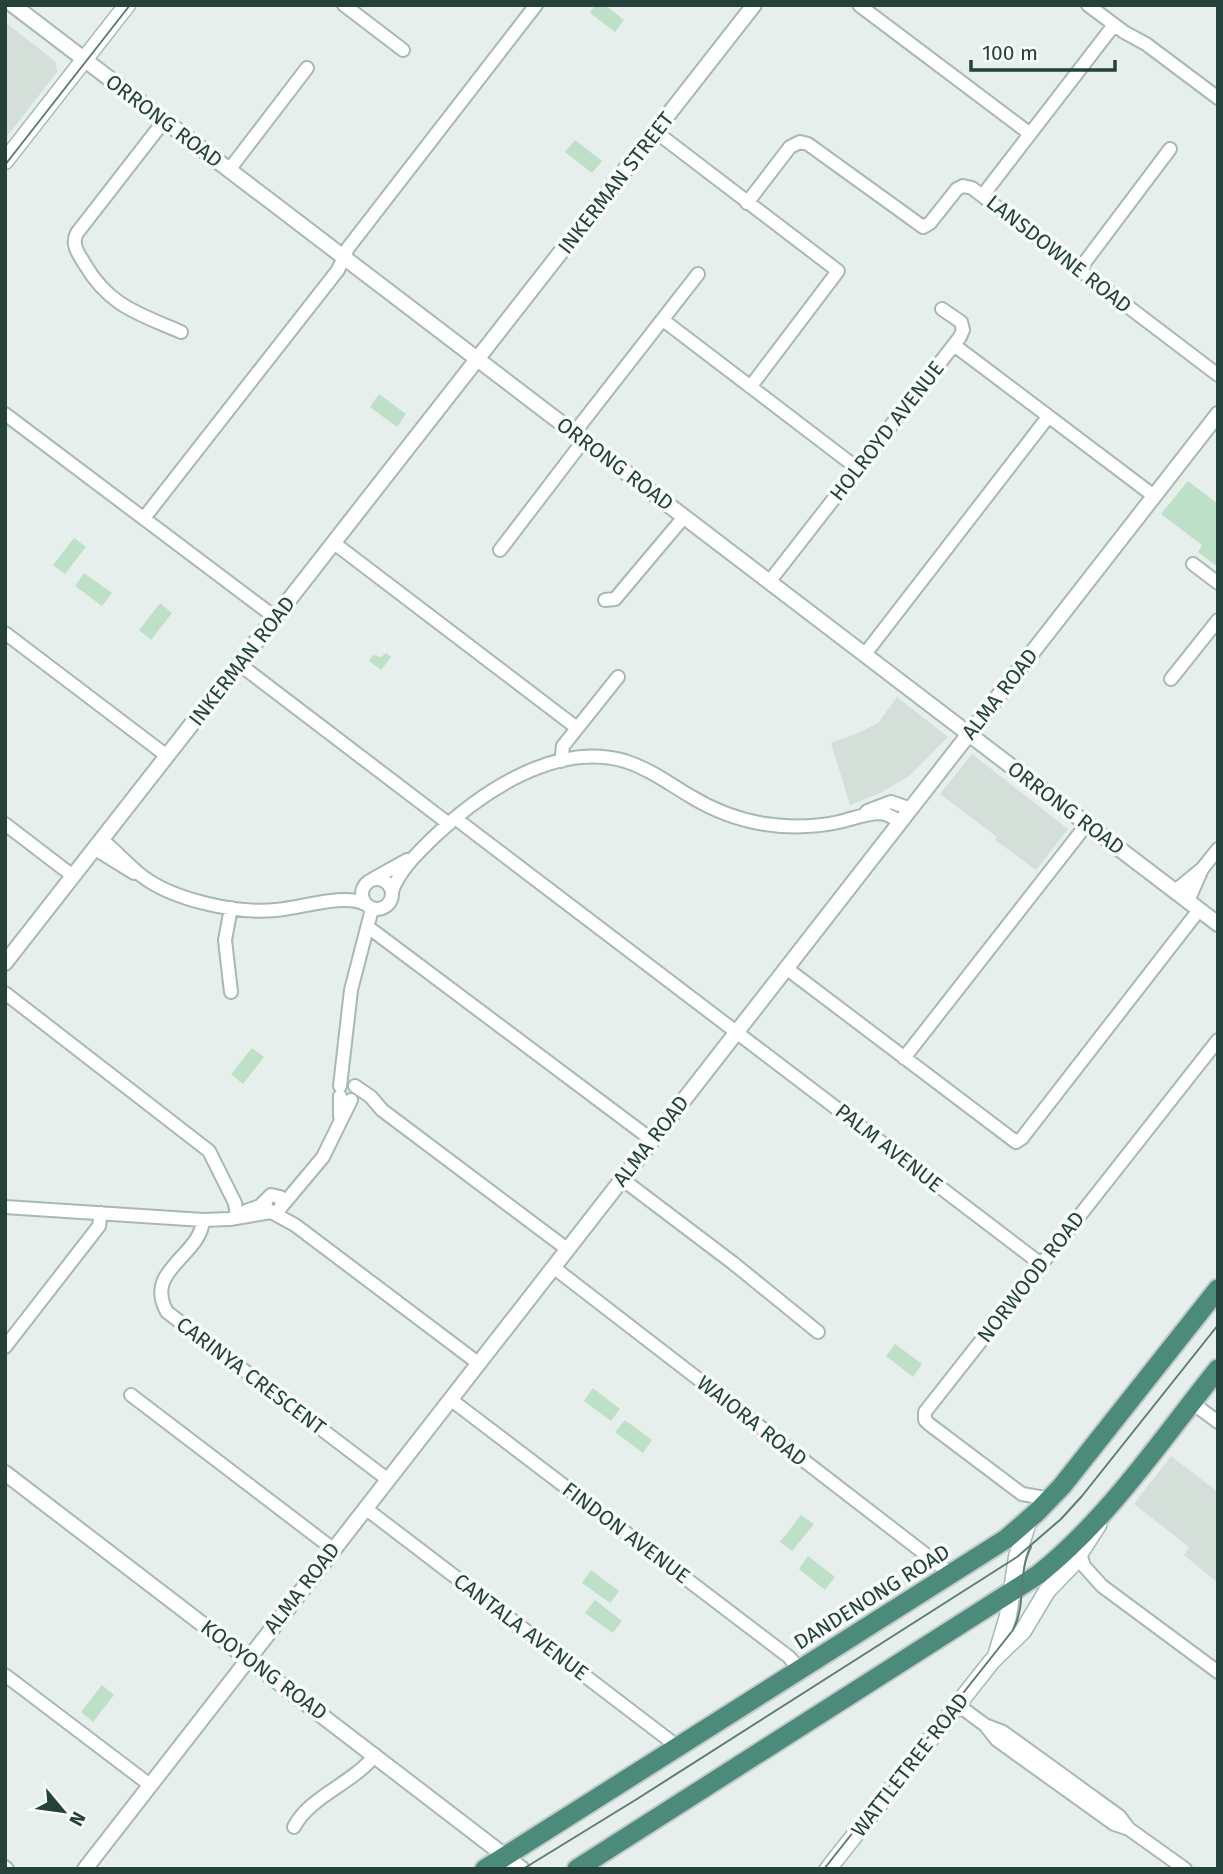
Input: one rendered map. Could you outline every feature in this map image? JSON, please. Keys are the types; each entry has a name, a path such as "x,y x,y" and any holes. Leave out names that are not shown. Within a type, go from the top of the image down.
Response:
{"highway":[{"name":"DANDENONG ROAD","path":"485,1869 1002,1542 1051,1499 1218,1289"},
{"path":"577,1869 1010,1594 1058,1559 1090,1530 1109,1508 1218,1368"}],"main road":[{"path":"5,161 127,5"},
{"name":"WATTLETREE ROAD","path":"832,1867 992,1661 1025,1628 1047,1591 1080,1554 1109,1508"},
{"name":"WATTLETREE ROAD","path":"992,1661 1006,1624 1017,1557 1030,1518"}],"street":[{"name":"ORRONG ROAD","path":"13,5 1218,924"},
{"path":"344,5 403,50"},
{"path":"144,518 338,270 348,248 536,5"},
{"name":"INKERMAN STREET","path":"478,360 754,5"},
{"path":"859,5 1029,133"},
{"path":"1088,5 1218,98"},
{"path":"983,195 1114,25"},
{"path":"229,170 307,68"},
{"path":"164,121 76,233 74,241 75,248 106,294 131,311 181,332"},
{"path":"656,132 838,271 751,386"},
{"name":"LANSDOWNE ROAD","path":"747,202 790,147 800,142 808,144 923,227 930,223 959,187 969,187 1218,375"},
{"path":"1079,270 1170,149"},
{"path":"500,550 698,274"},
{"path":"942,309 963,326 954,345"},
{"path":"663,320 858,468"},
{"name":"HOLROYD AVENUE","path":"769,582 954,345 1154,496"},
{"name":"INKERMAN ROAD","path":"5,963 478,360"},
{"path":"5,414 276,618"},
{"name":"ALMA ROAD","path":"85,1869 1218,414"},
{"path":"865,654 1048,417"},
{"path":"605,600 615,599 684,517"},
{"path":"334,543 577,728"},
{"path":"1193,564 1218,583"},
{"path":"1171,679 1218,620"},
{"path":"5,633 167,756"},
{"name":"PALM AVENUE","path":"239,664 737,1032 1041,1264"},
{"path":"561,761 563,746 618,677"},
{"path":"5,1207 203,1220 237,1217 275,1206 305,1179 323,1157 339,1125 349,1092 345,1049 351,990 371,928 391,899 396,880 416,854 452,821 512,781 540,768 561,761 593,758 621,760 655,773 705,805 751,821 779,826 811,826 884,813 900,822"},
{"path":"851,819 873,807 891,802 911,809"},
{"path":"5,824 73,876"},
{"path":"904,1058 1087,824"},
{"path":"98,845 163,888 231,908 274,911 337,900 357,900 369,906 387,906"},
{"path":"1175,891 1202,869 1218,849"},
{"path":"337,900 416,854"},
{"path":"786,968 1016,1142 1022,1138 1194,905 1202,869"},
{"path":"369,882 383,880 392,891"},
{"path":"369,882 362,895 369,906 371,928 652,1140"},
{"path":"231,908 225,940 231,992"},
{"path":"5,993 209,1152 234,1203 237,1217"},
{"name":"NORWOOD ROAD","path":"1051,1499 1022,1494 929,1424 924,1416 930,1404 1218,1040"},
{"path":"349,1092 382,1110 567,1249"},
{"path":"622,1179 818,1332"},
{"path":"275,1206 295,1225 478,1363"},
{"path":"5,1346 99,1226 101,1213"},
{"name":"CARINYA CRESCENT","path":"203,1220 200,1233 162,1283 161,1298 167,1312 387,1479"},
{"name":"WAIORA ROAD","path":"553,1267 951,1574"},
{"path":"131,1395 333,1549"},
{"name":"FINDON AVENUE","path":"450,1399 789,1657 800,1670"},
{"path":"1191,1402 1218,1422"},
{"name":"KOOYONG ROAD","path":"5,1473 522,1869"},
{"path":"1022,1494 1030,1518"},
{"name":"CANTALA AVENUE","path":"365,1508 670,1740 676,1749"},
{"path":"1080,1554 1082,1565 1102,1586 1218,1672"},
{"path":"1055,1583 1072,1575 1102,1586"},
{"path":"5,1675 149,1785"},
{"path":"958,1705 985,1725 1003,1732 1119,1816 1129,1829 1183,1868"},
{"path":"295,1827 302,1816 367,1766 375,1755"}],"shaded area":[{"path":"5,22 56,62 57,72 5,139"},
{"path":"897,697 948,737 909,776 880,793 850,805 831,743 879,722"},
{"path":"972,754 1068,829 1036,870 940,794"},
{"path":"1171,1456 1218,1492 1218,1583 1184,1555 1189,1547 1134,1504"}],"green space":[{"path":"595,5 605,5 624,20 615,32 590,13"},
{"path":"575,140 602,161 592,173 565,152"},
{"path":"379,394 406,414 397,427 370,407"},
{"path":"1188,481 1218,504 1218,567 1198,552 1202,545 1161,514"},
{"path":"74,538 86,547 65,574 53,565"},
{"path":"84,573 112,593 102,606 75,586"},
{"path":"160,603 172,613 151,640 139,630"},
{"path":"386,653 391,657 381,670 369,661 373,655 381,657"},
{"path":"252,1048 264,1057 243,1084 231,1074"},
{"path":"895,1344 922,1364 913,1377 886,1356"},
{"path":"593,1388 620,1409 611,1421 584,1401"},
{"path":"625,1420 652,1440 643,1453 615,1432"},
{"path":"801,1515 814,1524 792,1551 780,1542"},
{"path":"808,1556 835,1577 825,1590 799,1569"},
{"path":"591,1570 619,1591 610,1603 582,1583"},
{"path":"595,1600 622,1621 613,1633 585,1613"},
{"path":"102,1685 114,1695 93,1722 81,1712"}],"tram line":[{"path":"5,165 130,5"},
{"path":"523,1869 1017,1557 1061,1519 1082,1496 1218,1325"},
{"path":"824,1869 1013,1630 1020,1610 1024,1567 1031,1547"}]}
